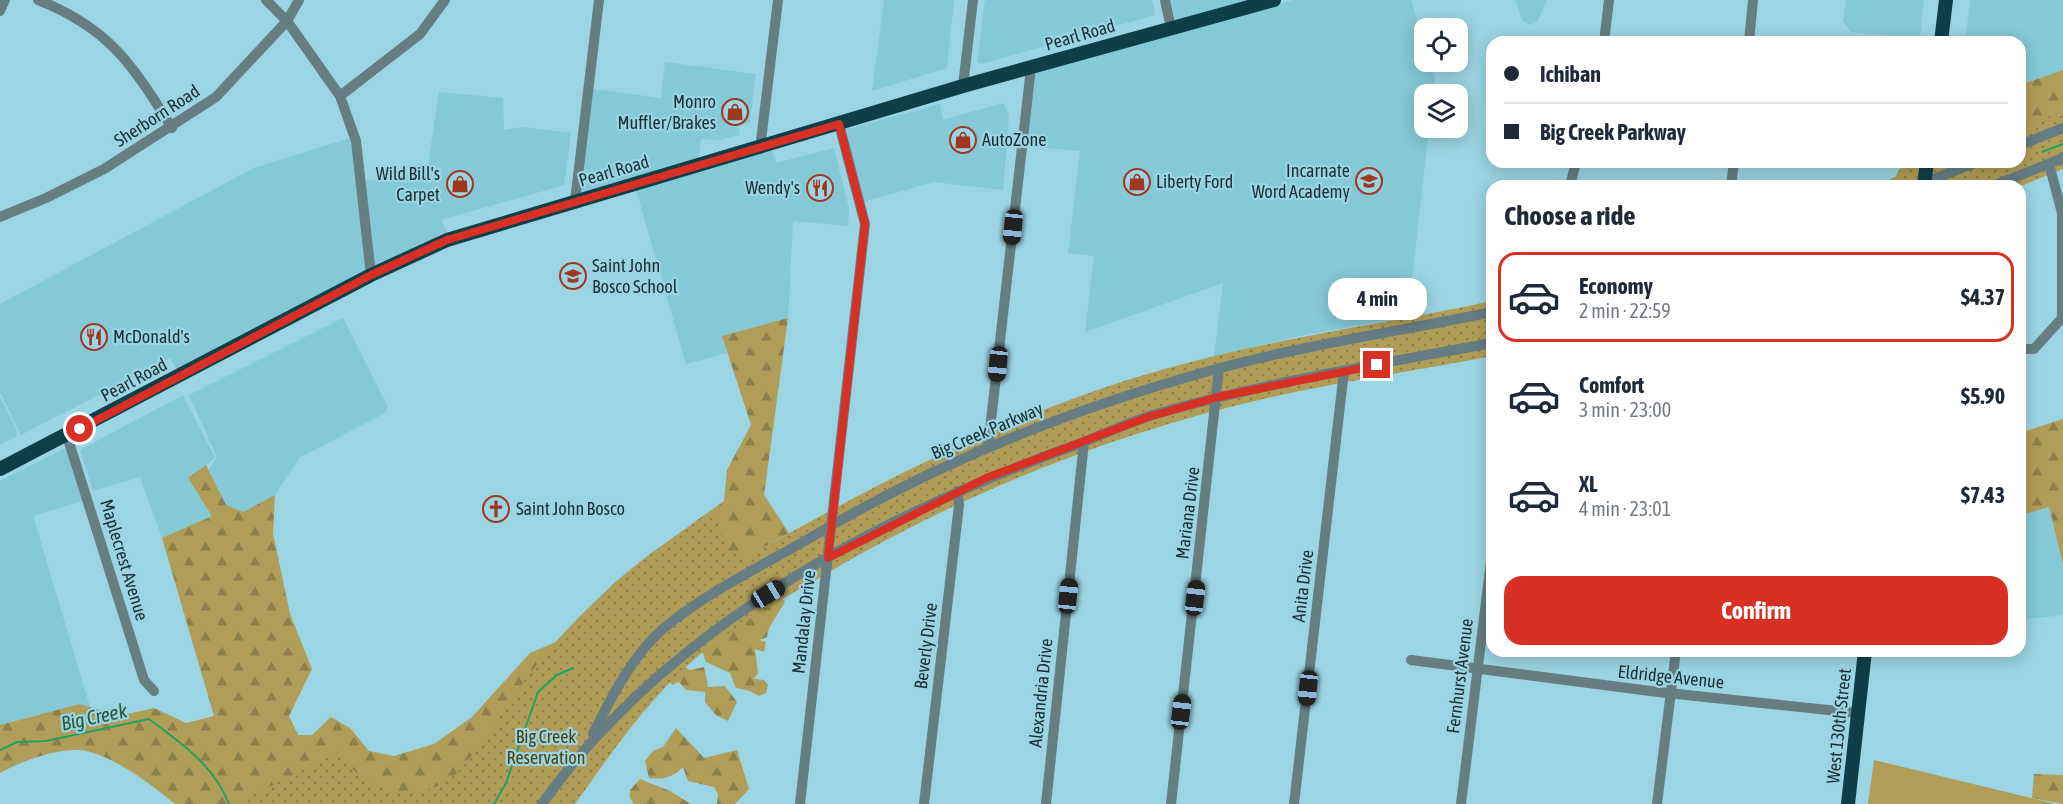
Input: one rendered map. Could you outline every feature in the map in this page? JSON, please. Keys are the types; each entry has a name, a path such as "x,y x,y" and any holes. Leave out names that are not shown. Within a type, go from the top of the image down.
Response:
{"main road":[{"name":"Pearl Road","path":"0,469 67,436 371,275 447,240 760,149 963,86 1274,0"},
{"path":"1942,36 1946,0"},
{"name":"West 130th Street","path":"1848,804 1864,657"}],"street":[{"path":"0,11 5,0"},
{"path":"38,0 71,13 114,46 135,69 172,128"},
{"path":"266,0 287,21 340,96 356,141 371,275"},
{"name":"Sherborn Road","path":"0,217 46,198 104,169 172,128 216,97 287,21 299,0"},
{"path":"340,96 420,34 445,0"},
{"path":"575,201 599,0"},
{"path":"760,149 778,0"},
{"path":"963,86 973,0"},
{"path":"1165,0 1172,28"},
{"path":"1605,36 1609,0"},
{"path":"1750,36 1753,0"},
{"path":"988,447 1031,68"},
{"name":"Mandalay Drive","path":"800,804 865,224 839,124"},
{"path":"2026,143 2063,128"},
{"path":"2008,180 2063,158"},
{"path":"2026,348 2034,348 2062,318 2062,213 2049,164"},
{"path":"1933,180 1962,168"},
{"name":"Big Creek Parkway","path":"587,745 623,677 663,629 740,577 831,525 933,472 988,447 1083,410 1219,368 1342,340 1486,313"},
{"name":"Big Creek Parkway","path":"542,804 587,745 641,690 681,655 752,604 828,558 957,491 998,473 1148,417 1218,397 1486,344"},
{"name":"Mariana Drive","path":"1171,804 1218,397 1219,368"},
{"name":"Anita Drive","path":"1294,804 1344,371"},
{"name":"Maplecrest Avenue","path":"67,436 144,680 154,692"},
{"name":"Alexandria Drive","path":"1046,804 1084,441"},
{"name":"Beverly Drive","path":"924,804 959,505 957,491"},
{"name":"Fernhurst Avenue","path":"1461,804 1486,600"},
{"path":"1657,804 1675,657"},
{"name":"Eldridge Avenue","path":"1410,660 1671,694 1857,713"},
{"path":"623,677 641,690"}],"shaded area":[{"path":"884,0 954,0 947,68 872,91"},
{"path":"985,0 1152,0 1155,15 981,64 977,62"},
{"path":"1170,0 1257,0 1176,22"},
{"path":"1293,0 1411,0 1417,18 1414,18 1414,72 1433,72 1435,78 1434,84 1414,84 1414,138 1428,138 1408,317 1304,335 1214,357 1223,283 1085,332 1094,256 1068,253 1080,151 1027,146 1036,72"},
{"path":"1515,0 1547,0 1537,22 1530,25 1523,21"},
{"path":"1846,0 1924,0 1920,36 1851,32 1843,21"},
{"path":"1970,0 2063,0 2063,70 2026,83 2026,36 1966,36"},
{"path":"665,62 756,74 750,122 738,126 740,135 720,140 701,139 698,171 772,150 776,163 834,148 849,209 848,226 793,221 788,318 722,336 727,353 686,364 633,179 580,194 593,89 661,98"},
{"path":"439,92 503,98 504,130 522,127 571,133 564,185 441,220 449,236 179,373 170,358 21,435 0,392 0,304 254,168 350,138 357,182 427,172"},
{"path":"1003,103 1009,115 1003,190 934,182 863,202 844,130 940,104 943,120"},
{"path":"343,318 388,407 385,413 299,458 275,495 243,512 226,505 208,471 217,457 189,395"},
{"path":"183,395 215,458 189,478 213,516 162,538 140,477 93,491 80,450"},
{"path":"0,397 17,431 16,437 0,445"},
{"path":"68,447 85,500 33,516 90,707 80,704 0,725 0,481"},
{"path":"2049,506 2063,564 2063,615 2026,619 2026,513"}],"green space":[{"path":"2063,70 2063,121 2026,135 2026,83"},
{"path":"2063,111 2063,169 2026,184 2026,180 1889,180 1895,177 1900,168 2026,168 2026,126"},
{"name":"Big Creek Reservation","path":"1486,302 1486,357 1259,400 1147,431 1092,449 984,493 931,517 829,572 756,615 688,665 642,714 575,804 235,804 339,752 359,775 385,789 414,792 444,783 467,762 531,672 571,625 615,583 663,545 714,510 728,547 739,556 747,557 900,474 1058,404 1112,385 1208,357"},
{"path":"788,318 764,495 789,533 747,557 533,804 175,804 116,763 91,752 79,750 59,751 38,757 0,773 0,725 80,704 119,716 154,708 186,723 214,716 162,538 212,516 188,478 206,465 226,505 243,512 275,495 273,533 290,614 312,669 289,716 298,735 312,735 331,717 350,728 369,751 394,756 434,744 472,717 530,653 556,642 614,583 724,501 727,470 751,425 722,336"},
{"path":"2063,419 2063,564 2049,507 2026,514 2026,431"},
{"path":"778,593 785,602 769,628 767,637 759,640 766,642 764,652 755,649 758,673 754,679 764,680 768,685 766,693 759,696 736,688 730,673 706,662 702,650"},
{"path":"677,662 690,670 704,667 708,687 725,686 737,702 728,721 716,715 705,702 705,692 686,690 679,682 672,685 665,671"},
{"path":"676,728 704,758 737,750 749,789 735,804 717,804 718,794 714,787 688,781 683,767 668,777 649,778 645,761 653,751 663,747"},
{"path":"1874,760 2056,804 1868,804"},
{"path":"2034,774 2063,775 2063,804 2032,798"},
{"path":"640,779 670,791 691,804 634,804 630,798 630,790"}],"waterway":[{"path":"2042,152 2063,144"},
{"path":"494,804 506,783 538,692 557,675 573,668"},
{"name":"Big Creek","path":"0,750 17,742 46,741 149,719 206,766 223,790 229,804"}],"place":[{"name":"Monro Muffler/Brakes","path":"735,112"},
{"name":"AutoZone","path":"963,140"},
{"name":"Incarnate Word Academy","path":"1369,181"},
{"name":"Liberty Ford","path":"1137,182"},
{"name":"Wild Bill's Carpet","path":"460,184"},
{"name":"Wendy's","path":"820,188"},
{"name":"Saint John Bosco School","path":"573,276"},
{"name":"McDonald's","path":"94,337"},
{"name":"Saint John Bosco","path":"496,509"}],"route":[{"path":"80,429 371,275 447,240 839,124 865,224 828,558 986,478 1148,417 1218,397 1377,365"}]}
